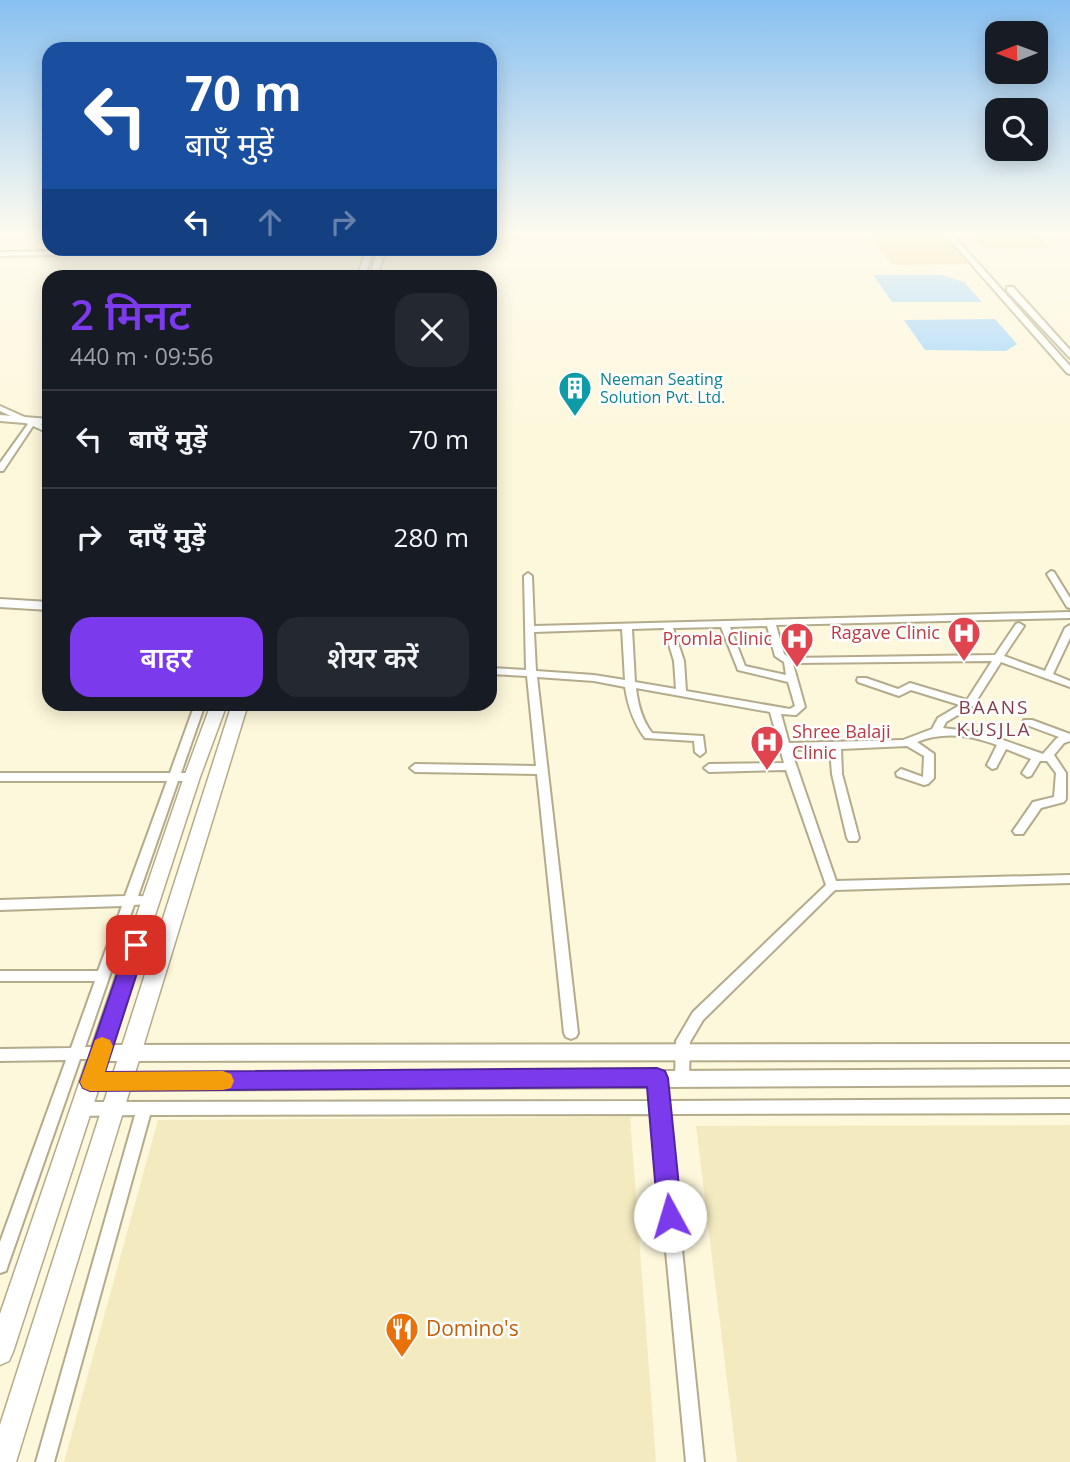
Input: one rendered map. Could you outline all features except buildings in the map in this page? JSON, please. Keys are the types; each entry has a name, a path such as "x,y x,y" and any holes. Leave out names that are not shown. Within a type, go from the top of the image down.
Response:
{"main road":[{"path":"0,1352 100,1053 141,900 183,777 216,711"},
{"path":"2,1462 238,711"}],"street":[{"path":"1009,302 1070,371"},
{"path":"1022,302 1070,355"},
{"path":"0,408 41,426"},
{"path":"0,418 41,426"},
{"path":"0,424 41,426"},
{"path":"0,469 41,426"},
{"path":"1051,574 1070,605"},
{"path":"528,576 531,672 571,1033"},
{"path":"0,603 42,606"},
{"path":"530,629 1070,615"},
{"path":"771,624 780,656 789,661 1000,658 1070,684"},
{"path":"725,625 741,668 793,680"},
{"path":"936,731 942,720 969,704 1019,626"},
{"path":"627,627 630,685 642,729 649,736 699,738 700,752"},
{"path":"668,627 679,661 681,694"},
{"path":"1048,675 1070,628"},
{"path":"497,671 531,672 630,685 775,711 799,711 789,661"},
{"path":"862,680 899,693 910,686 969,704"},
{"path":"0,777 183,777 198,711"},
{"path":"775,711 790,766 832,886"},
{"path":"1028,722 1069,737"},
{"path":"784,747 909,742 936,731 983,736 1043,757 1060,773 1066,789 1059,801 1037,805 1018,831"},
{"path":"1027,774 1060,741 1069,737"},
{"path":"901,774 924,781 928,778 929,754 909,742"},
{"path":"992,765 1003,744"},
{"path":"835,746 837,774 853,838"},
{"path":"709,768 790,766"},
{"path":"415,768 542,770"},
{"path":"682,1078 681,1054 685,1035 698,1016 832,886 1070,879"},
{"path":"0,905 141,900 104,976 0,1265"},
{"path":"0,976 104,976"},
{"path":"0,1055 1070,1052"},
{"path":"90,1082 1070,1077"},
{"path":"657,1078 695,1462"},
{"path":"81,1109 1070,1106"},
{"path":"45,1462 144,1110"}],"shaded area":[{"path":"630,1117 656,1462 64,1462 158,1120"},
{"path":"1070,1125 1070,1462 737,1462 696,1126"}],"water":[{"path":"995,319 1017,344 1006,351 925,350 904,320"}],"slow traffic":[{"path":"102,1046 90,1082 223,1081"}],"place":[{"name":"Neeman Seating Solution Pvt. Ltd.","path":"575,418"},
{"name":"Ragave Clinic","path":"964,663"},
{"name":"Promla Clinic","path":"797,669"},
{"name":"Shree Balaji Clinic","path":"767,772"},
{"name":"Domino's","path":"402,1359"}],"district":[{"name":"BAANS KUSJLA","path":"994,718"}],"route":[{"path":"136,945 90,1082 657,1078 670,1216"}]}
